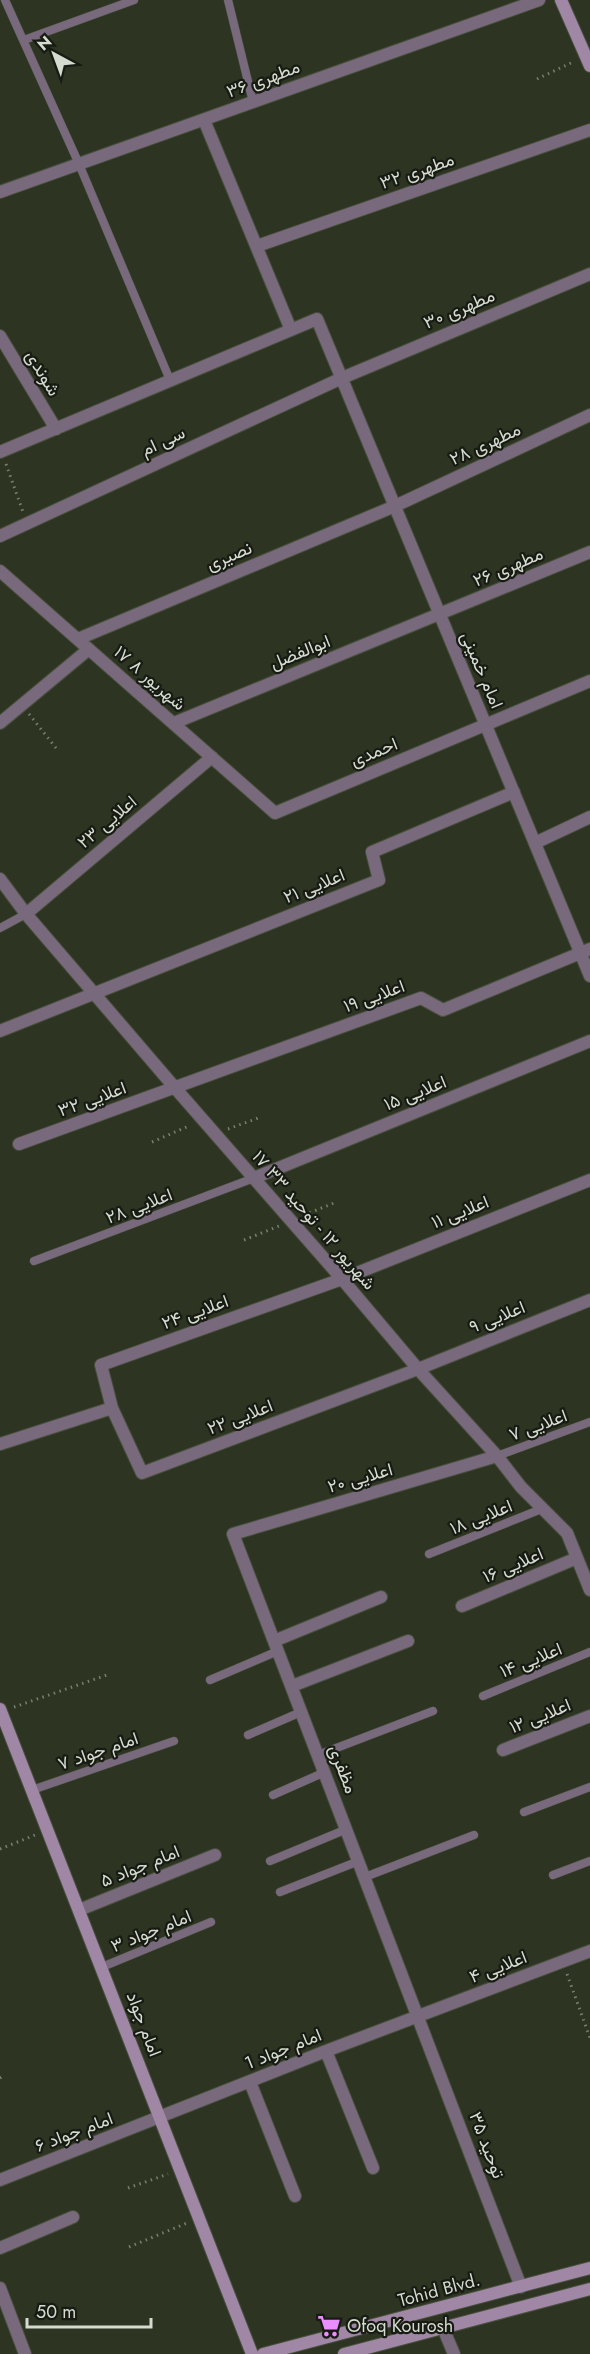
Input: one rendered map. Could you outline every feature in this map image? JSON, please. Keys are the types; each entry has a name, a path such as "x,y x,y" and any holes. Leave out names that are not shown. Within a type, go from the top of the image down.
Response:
{"street":[{"name":"مطهری ۳۶","path":"0,192 539,0"},
{"path":"561,0 588,61"},
{"path":"1,452 291,330 204,120"},
{"name":"مطهری ۳۲","path":"257,246 590,130"},
{"name":"مطهری ۳۰","path":"342,378 590,274"},
{"name":"امام خمینی","path":"291,330 317,319 535,843 585,951 590,976"},
{"name":"شوندی","path":"0,336 56,429"},
{"name":"سی ام","path":"0,536 342,378"},
{"name":"مطهری ۲۸","path":"395,506 590,415"},
{"name":"نصیری","path":"78,639 395,506"},
{"name":"مطهری ۲۶","path":"440,615 590,552"},
{"name":"۱۷ شهریور ۸","path":"0,571 275,813"},
{"name":"ابوالفضل","path":"174,723 440,615"},
{"path":"0,723 89,649"},
{"name":"احمدی","path":"275,813 590,681"},
{"name":"اعلایی ۲۳","path":"26,914 212,757"},
{"name":"اعلایی ۲۱","path":"94,993 379,880 372,852 514,792"},
{"path":"535,843 590,817"},
{"name":"۱۷ شهریور ۱۲ - توحید ۳۳","path":"0,879 26,914 418,1369 497,1456 521,1487 567,1533 590,1590"},
{"name":"اعلایی ۱۹","path":"176,1089 421,998 443,1010 585,951"},
{"path":"0,1031 94,993"},
{"name":"اعلایی ۱۵","path":"254,1178 590,1041"},
{"name":"اعلایی ۳۲","path":"20,1144 176,1089"},
{"name":"اعلایی ۱۱","path":"342,1279 590,1180"},
{"name":"اعلایی ۲۴","path":"112,1408 101,1365 342,1279"},
{"name":"اعلایی ۹","path":"418,1369 590,1300"},
{"name":"اعلایی ۲۲","path":"112,1408 142,1473 418,1369"},
{"path":"0,1444 112,1408"},
{"name":"اعلایی ۲۰","path":"233,1534 497,1456"},
{"name":"مظفری","path":"233,1534 419,2017"},
{"name":"اعلایی ۱۶","path":"462,1606 577,1558"},
{"path":"276,1646 381,1597"},
{"path":"291,1686 408,1641"},
{"name":"امام جواد","path":"0,1710 252,2354"},
{"name":"اعلایی ۱۲","path":"503,1750 590,1716"},
{"name":"امام جواد ۵","path":"79,1910 215,1855"},
{"name":"اعلایی ۴","path":"419,2017 590,1951"},
{"name":"امام جواد 1","path":"161,2118 326,2051 419,2017"},
{"name":"توحید ۳۵","path":"419,2017 521,2287"},
{"path":"326,2051 373,2168"},
{"path":"250,2082 295,2196"},
{"name":"امام جواد ۶","path":"0,2180 161,2118"},
{"path":"0,2248 73,2217"},
{"name":"Tohid Blvd.","path":"263,2354 590,2268"},
{"path":"0,2288 25,2354"},
{"name":"Tohid Blvd.","path":"344,2354 590,2289"},
{"path":"443,2328 454,2354"}],"lane":[{"path":"5,0 80,164 170,381"},
{"path":"24,40 134,0"},
{"path":"228,0 253,102"},
{"path":"0,928 26,914"},
{"name":"اعلایی ۲۸","path":"34,1261 254,1178"},
{"name":"اعلایی ۷","path":"497,1456 590,1422"},
{"name":"اعلایی ۱۸","path":"429,1554 544,1508"},
{"path":"210,1680 276,1646"},
{"name":"اعلایی ۱۴","path":"483,1696 590,1652"},
{"path":"318,1755 433,1711"},
{"path":"248,1734 302,1712"},
{"name":"امام جواد ۷","path":"32,1790 174,1741"},
{"path":"273,1795 325,1772"},
{"path":"524,1812 590,1787"},
{"path":"270,1861 347,1829"},
{"path":"365,1877 474,1835"},
{"path":"280,1892 359,1861"},
{"path":"553,1875 590,1861"},
{"name":"امام جواد ۳","path":"102,1967 212,1923"}],"path":[{"path":"537,79 588,61"},
{"path":"1,452 27,523"},
{"path":"21,705 56,748"},
{"path":"215,1134 261,1117"},
{"path":"152,1142 204,1120"},
{"path":"244,1240 334,1203"},
{"path":"0,1710 107,1675"},
{"path":"0,1849 48,1830"},
{"path":"562,1961 590,2038"},
{"path":"128,2188 181,2169"},
{"path":"129,2247 200,2218"}],"place":[{"name":"Ofoq Kourosh","path":"329,2326"}]}
